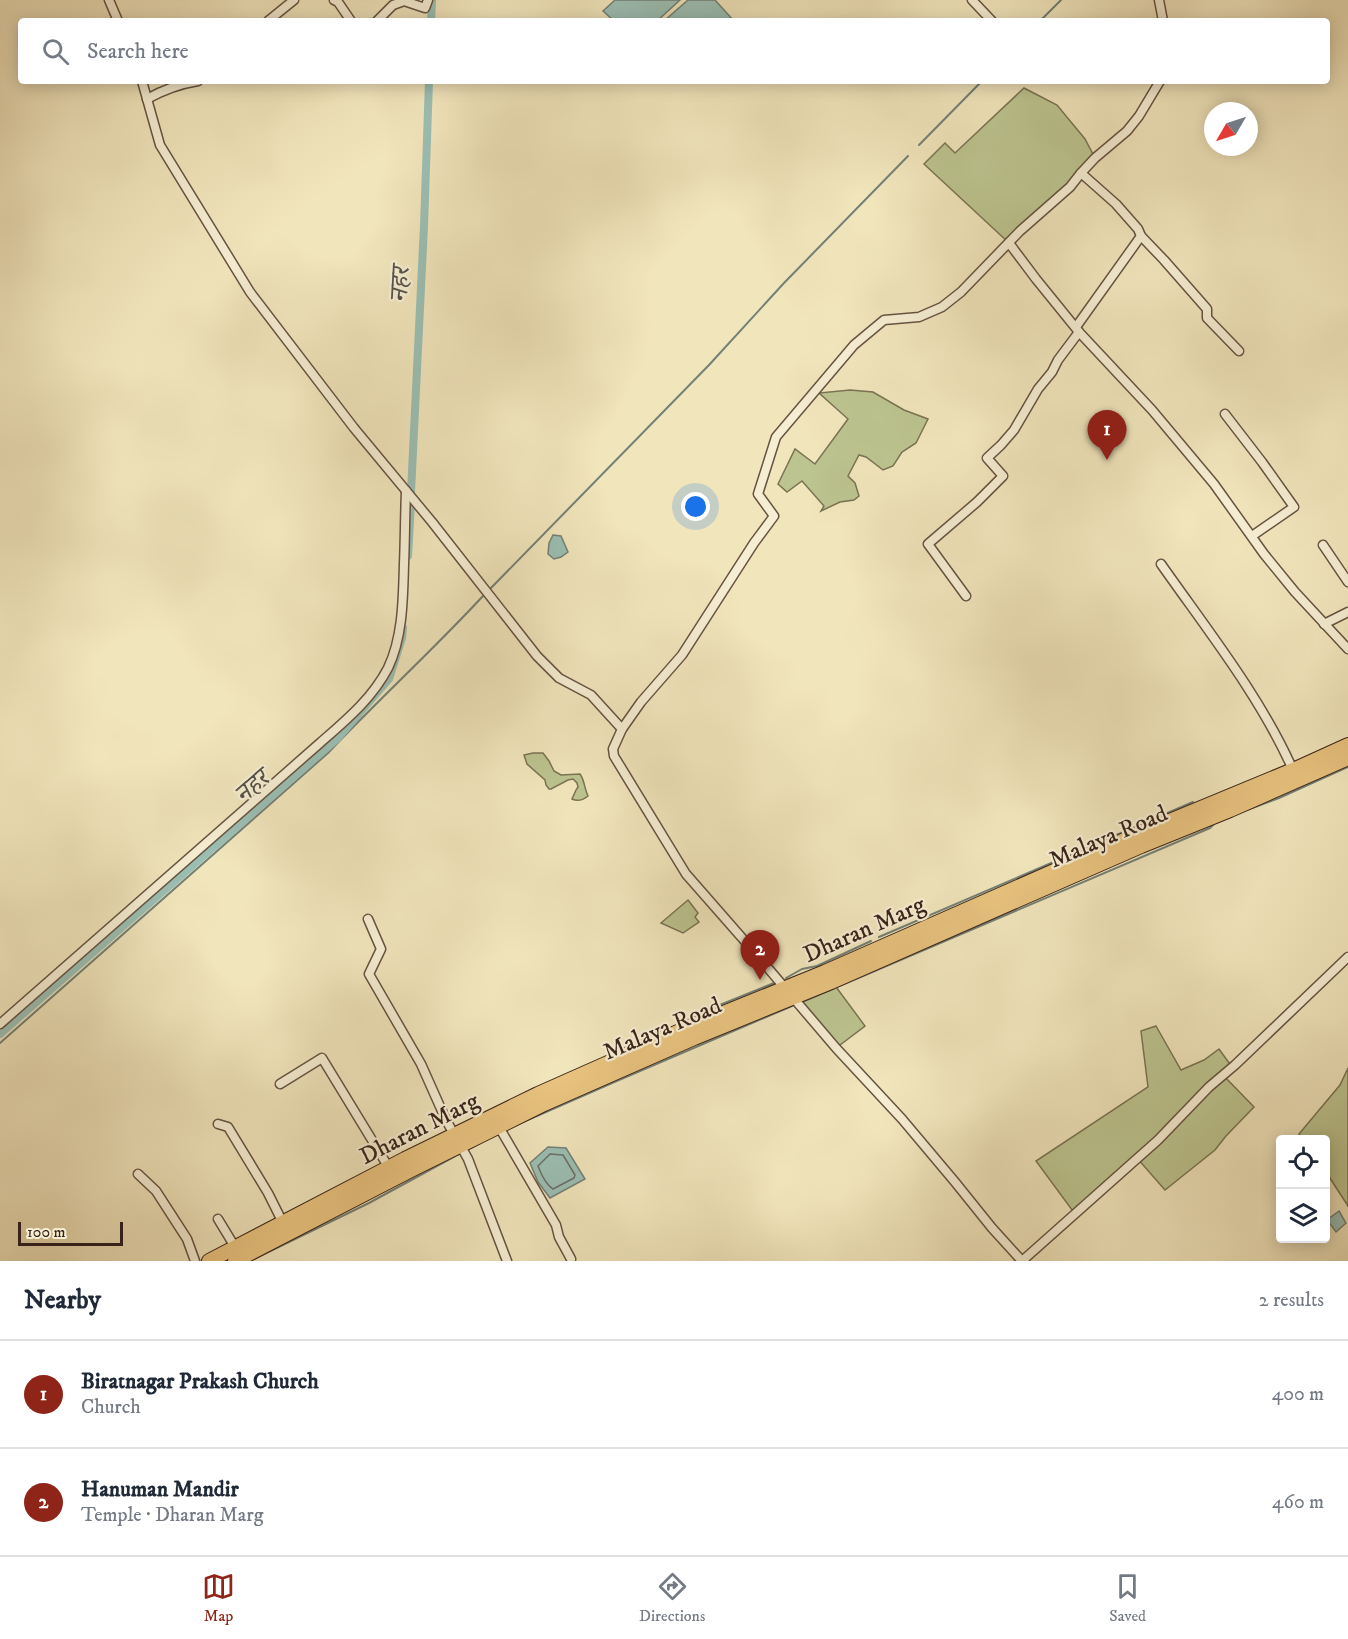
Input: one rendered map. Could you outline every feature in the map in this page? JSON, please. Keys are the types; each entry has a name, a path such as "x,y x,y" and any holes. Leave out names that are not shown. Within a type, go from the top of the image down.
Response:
{"main road":[{"name":"Dharan Marg","path":"209,1261 235,1254 389,1168 458,1140 689,1027 789,993 945,925 1136,835 1293,770 1346,755"},
{"name":"Malaya Road","path":"945,925 1230,810 1346,755"},
{"path":"285,1228 458,1140 499,1127 561,1090"}],"street":[{"path":"109,0 117,18"},
{"path":"272,18 294,0"},
{"path":"334,0 349,18"},
{"path":"380,18 393,5 404,1 425,8 428,0"},
{"path":"972,0 989,18"},
{"path":"1159,0 1162,18"},
{"path":"143,84 160,145 250,292 354,428 537,656 559,678 591,695 622,729"},
{"path":"147,99 181,84"},
{"path":"1158,84 1127,131 1095,158 1070,187 1020,231 961,292 942,307 919,317 884,320 854,345 776,437 758,494 774,516 681,655 641,702 622,729 613,749 614,756 686,874 836,1048 902,1119 1022,1261 1158,1140 1209,1087 1348,957"},
{"path":"1081,172 1116,204 1138,229 1141,236 1207,309 1207,318 1239,351"},
{"path":"966,596 928,544 1003,476 987,458 1014,430 1038,389 1052,372 1077,330 1141,236"},
{"path":"1009,243 1077,330 1152,410 1214,484 1294,592 1348,649"},
{"path":"1225,414 1294,507 1252,536"},
{"path":"0,1024 320,743 373,691 388,668 399,630 403,598 406,490"},
{"path":"1323,545 1348,582"},
{"path":"1161,564 1226,653 1285,752 1293,770"},
{"path":"1324,624 1348,612"},
{"path":"368,919 381,949 369,974 421,1064 446,1120 468,1160 507,1261"},
{"path":"280,1084 322,1058 389,1168"},
{"path":"218,1124 228,1127 268,1193 285,1228"},
{"path":"499,1127 556,1225 559,1237 571,1259"},
{"path":"138,1174 156,1191 187,1239 195,1261"},
{"path":"218,1219 235,1254"}],"green space":[{"path":"1024,88 1057,105 1085,139 1095,158 1009,243 924,164 945,143 955,153"},
{"path":"850,390 873,392 904,410 928,419 916,443 902,452 893,466 883,470 866,457 859,455 848,476 855,483 859,496 854,500 840,502 821,511 824,506 802,481 787,492 778,484 795,449 815,464 848,419 819,393"},
{"path":"543,753 554,771 561,775 580,774 588,796 580,800 572,799 578,787 573,779 549,789 545,780 527,764 524,755"},
{"path":"688,900 698,913 695,917 699,922 683,933 661,923"},
{"path":"825,972 865,1026 836,1048 793,998"},
{"path":"1156,1026 1181,1070 1204,1060 1219,1049 1232,1067 1223,1075 1254,1107 1215,1150 1165,1190 1137,1158 1075,1214 1036,1161 1148,1087 1141,1031"},
{"path":"1348,1068 1348,1206 1330,1178 1330,1135 1299,1134 1340,1085"}],"water":[{"path":"615,0 680,0 660,18 611,18 603,11"},
{"path":"688,0 715,0 731,18 667,18"},
{"path":"553,535 561,536 568,552 554,559 548,554 549,543"},
{"path":"548,1147 566,1148 585,1179 550,1198 538,1182 530,1163"},
{"path":"1339,1211 1346,1223 1336,1232 1330,1224 1330,1218"}],"waterway":[{"name":"नहर","path":"431,18 432,0"},
{"path":"1043,18 1061,0"},
{"name":"नहर","path":"411,492 429,84"},
{"path":"919,145 979,84"},
{"path":"490,589 709,365 784,283 908,156"},
{"name":"नहर","path":"408,556 411,504"},
{"path":"0,1043 328,753 483,596"},
{"name":"नहर","path":"0,1034 338,738 389,679 403,628"},
{"path":"1239,813 1348,767"},
{"path":"879,937 1193,802"},
{"path":"802,1002 1210,828 1214,824"},
{"path":"786,978 802,969 817,966 871,941"},
{"path":"700,1013 774,983"},
{"path":"514,1126 792,1006"},
{"path":"469,1149 480,1143"},
{"path":"254,1259 369,1203 459,1154"}],"place":[{"name":"Biratnagar Prakash Church","path":"1107,460"},
{"name":"Hanuman Mandir","path":"760,980"}]}
